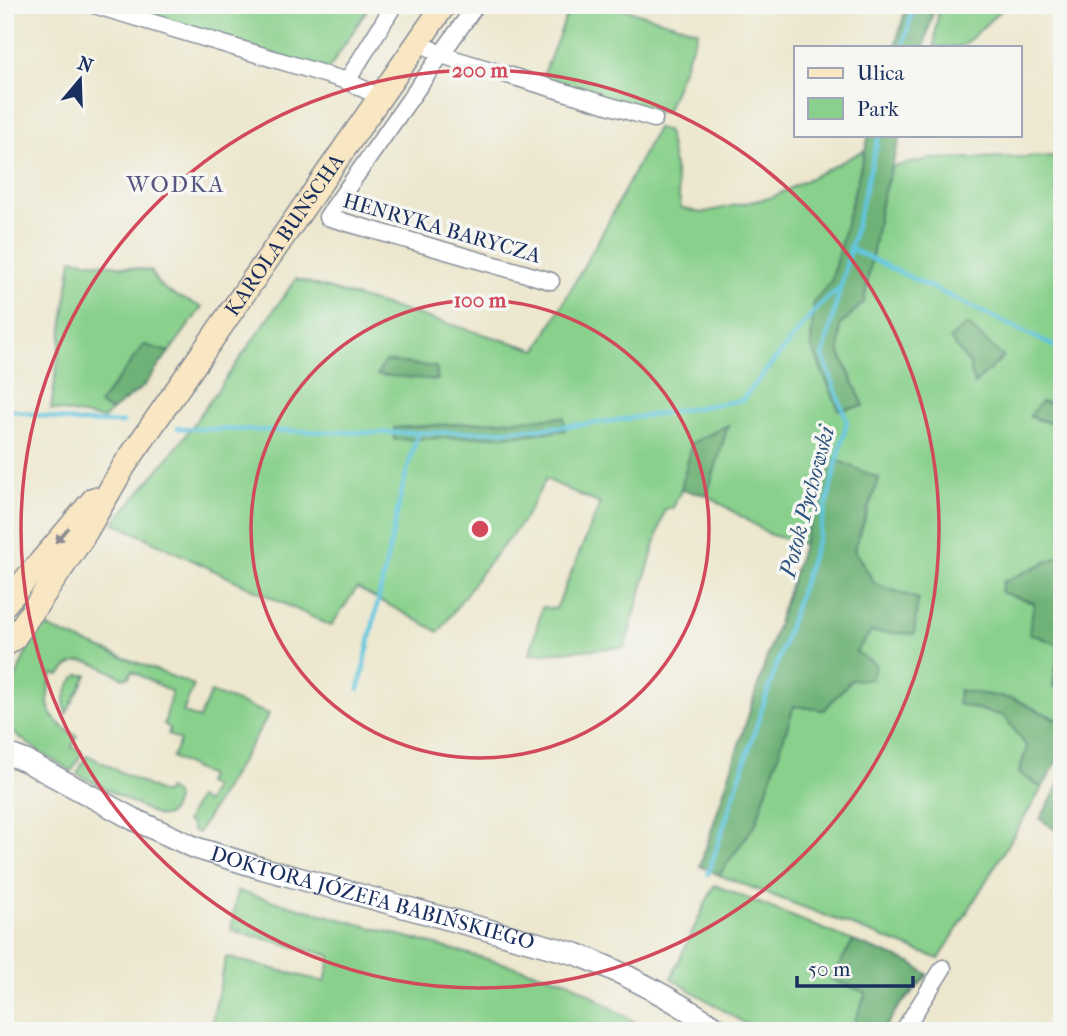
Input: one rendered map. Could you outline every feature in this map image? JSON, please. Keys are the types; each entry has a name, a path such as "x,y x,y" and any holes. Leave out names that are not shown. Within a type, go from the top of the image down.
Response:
{"main road":[{"name":"KAROLA BUNSCHA","path":"5,645 14,638 81,540 124,466 444,5"},
{"name":"KAROLA BUNSCHA","path":"5,604 124,466"}],"street":[{"path":"94,5 348,81 380,97"},
{"path":"348,81 394,5"},
{"name":"HENRYKA BARYCZA","path":"476,5 327,217 551,281"},
{"path":"418,41 441,55 654,119"},
{"name":"DOKTORA JÓZEFA BABIŃSKIEGO","path":"5,744 26,761"},
{"name":"DOKTORA JÓZEFA BABIŃSKIEGO","path":"5,753 26,761 134,819 196,848 576,954 618,970 721,1031"},
{"path":"903,1031 943,968"}],"green space":[{"path":"117,5 370,5 327,72"},
{"path":"571,5 611,5 698,31 666,112 642,111 541,81"},
{"path":"907,5 935,5 924,46 895,46"},
{"path":"939,5 1005,6 963,46 934,46"},
{"path":"657,128 668,132 681,208 701,213 773,197 865,150 831,282 814,302 811,345 864,406 840,353 840,325 864,302 882,198 892,167 929,159 1062,156 1056,192 1062,198 1062,404 1041,402 1030,417 1062,427 1062,555 1003,582 1001,592 1034,603 1060,645 1053,686 1062,690 1062,722 1014,699 958,704 1004,716 1027,747 1019,773 1042,788 939,959 719,875 756,823 794,706 824,710 851,680 856,652 871,632 918,599 875,584 854,549 879,479 831,459 805,544 771,535 707,495 728,426 692,443 681,490 673,508 665,509 625,647 530,654 542,607 556,609 600,504 546,479 523,521 480,574 439,632 357,588 331,626 114,523 178,446 296,279 537,350","holes":["1003,357 974,384 970,365","563,417 394,439 395,428"]},
{"path":"869,136 901,136 882,198 864,302 840,325 840,353 864,406 839,410 811,345 814,302 831,281"},
{"path":"72,259 152,271 165,290 202,307 169,352 144,345 99,404 111,411 104,419 51,409"},
{"path":"967,324 1003,357 974,384 970,365 950,339"},
{"path":"144,345 169,352 144,386 111,411 99,404"},
{"path":"385,361 436,367 438,380 377,375"},
{"path":"1041,402 1062,404 1062,427 1030,416"},
{"path":"564,417 565,430 523,435 394,440 394,428"},
{"path":"728,425 707,495 681,490 692,443"},
{"path":"831,458 879,478 854,550 875,584 918,599 914,634 871,632 856,652 876,665 871,679 851,680 824,710 794,706 756,823 719,875 700,866"},
{"path":"1062,555 1062,690 1053,686 1060,645 1029,633 1034,603 1001,592 1003,582"},
{"path":"38,624 194,685 183,712 199,719 211,692 269,714 198,833 186,822 198,798 206,803 214,787 206,783 209,776 172,757 180,741 168,734 170,729 164,724 172,692 132,671 129,677 123,678 90,662 75,663 60,675 52,674 48,695 50,711 59,724 77,736 72,747 82,752 72,771 5,727 5,691 16,677"},
{"path":"79,675 87,675 66,714 67,693 71,682"},
{"path":"959,690 1014,699 1062,722 1062,753 1042,788 1019,773 1027,747 1004,716 958,704"},
{"path":"87,755 164,794 168,789 174,793 176,799 172,809 165,816 158,816 77,774"},
{"path":"1062,780 1062,834 1040,819"},
{"path":"714,885 853,941 832,978 866,993 853,1026 861,1031 757,1031 671,978"},
{"path":"237,891 568,981 649,1031 210,1031 226,957 325,982 331,956 231,930"},
{"path":"853,941 911,963 928,975 896,1010 883,1031 861,1031 853,1026 866,993 831,979"}],"waterway":[{"name":"Potok Pychowski","path":"903,46 914,5"},
{"name":"Potok Pychowski","path":"708,874 819,535 847,421 823,356 879,136"},
{"path":"849,248 1062,350"},
{"path":"178,428 362,432 500,431 595,423 742,400 818,307 838,289"},
{"path":"5,409 78,422 123,423"},
{"path":"359,689 404,481 418,433"}],"district":[{"name":"WODKA","path":"176,184"}]}
